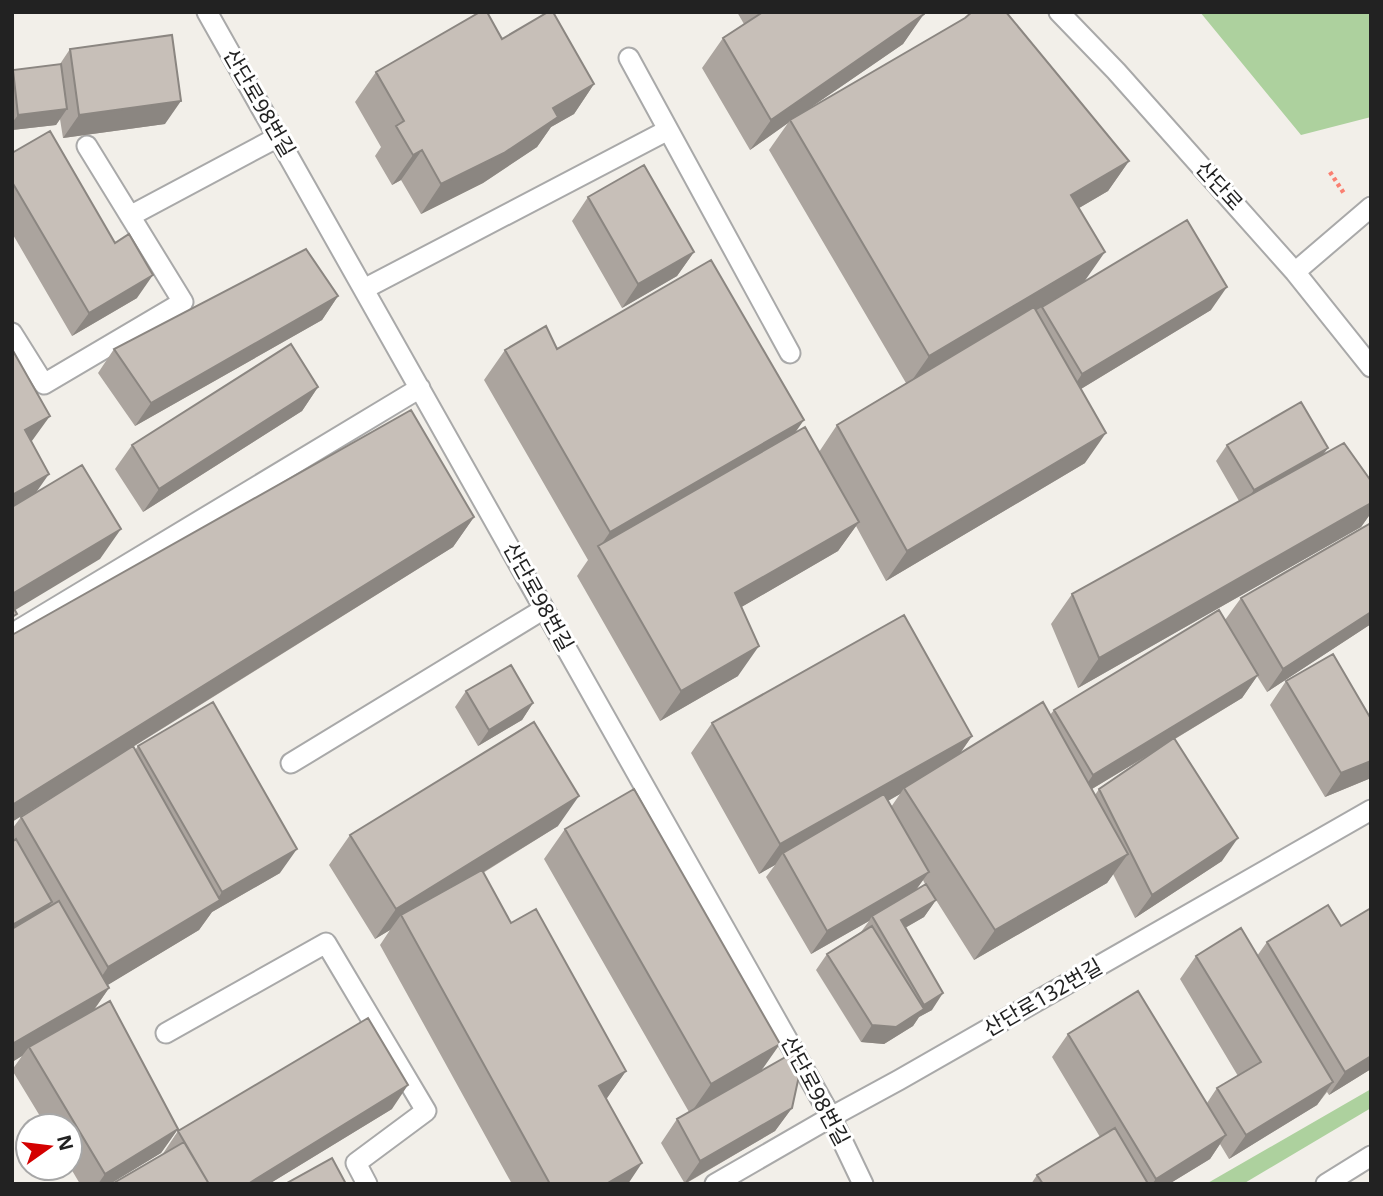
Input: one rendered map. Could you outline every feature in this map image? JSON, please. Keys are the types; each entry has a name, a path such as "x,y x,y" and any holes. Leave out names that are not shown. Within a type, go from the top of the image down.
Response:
{"lane":[{"name":"산단로98번길","path":"207,12 831,1117 863,1184"},
{"name":"산단로","path":"1059,12 1116,71 1295,272 1371,367"},
{"path":"629,58 790,353"},
{"path":"364,289 668,130"},
{"path":"130,216 278,137"},
{"path":"12,333 44,384 183,302 87,146"},
{"path":"1295,272 1371,207"},
{"path":"20,629 419,388"},
{"path":"291,763 544,609"},
{"name":"산단로132번길","path":"715,1184 1371,810"},
{"path":"166,1033 326,943 425,1111 356,1163 367,1184"},
{"path":"1326,1184 1371,1156"}],"green space":[{"path":"1200,12 1371,12 1371,117 1301,135"},
{"path":"1371,1089 1371,1108 1243,1184 1206,1184"}],"building":[{"path":"480,12 487,12 502,39 548,12 553,12 594,84 553,108 558,117 504,153 441,184 422,150 413,155 396,126 404,121 376,72"},
{"path":"763,12 924,14 771,120 723,38"},
{"path":"972,12 1006,12 1129,161 1071,195 1105,252 929,356 790,120"},
{"path":"172,35 181,101 79,115 70,49"},
{"path":"61,64 67,109 18,115 13,70"},
{"path":"50,131 115,243 129,234 153,275 89,313 12,182 12,153"},
{"path":"644,165 694,252 638,284 588,197"},
{"path":"1187,220 1227,287 1082,374 1042,307"},
{"path":"306,249 338,296 151,403 114,349"},
{"path":"711,260 804,420 610,532 505,350 546,326 557,349"},
{"path":"1034,307 1106,433 907,551 837,425"},
{"path":"291,344 318,387 159,489 132,445"},
{"path":"12,349 50,416 25,430 49,474 12,495"},
{"path":"1301,402 1328,448 1254,490 1227,445"},
{"path":"411,410 474,517 12,805 12,635"},
{"path":"805,427 859,522 735,593 759,646 681,691 598,546"},
{"path":"1344,443 1371,481 1371,503 1099,658 1072,594"},
{"path":"82,465 121,529 12,594 12,507"},
{"path":"1371,523 1371,612 1283,669 1241,598"},
{"path":"1219,610 1258,675 1093,775 1054,710"},
{"path":"904,615 972,736 780,844 712,723"},
{"path":"1333,654 1371,719 1371,761 1341,773 1286,681"},
{"path":"511,665 533,703 489,730 466,691"},
{"path":"213,702 297,849 222,892 138,746"},
{"path":"1043,702 1128,854 995,930 904,788"},
{"path":"534,722 579,796 396,909 350,835"},
{"path":"1174,738 1238,838 1152,895 1099,789"},
{"path":"133,746 220,900 108,967 21,817"},
{"path":"634,789 780,1044 711,1084 565,829"},
{"path":"884,794 929,872 827,931 783,853"},
{"path":"16,839 52,902 12,925 12,842"},
{"path":"482,870 511,923 536,909 626,1071 599,1086 642,1163 606,1184 550,1184 401,915"},
{"path":"926,884 936,900 901,920 943,993 924,1005 872,916"},
{"path":"59,901 109,988 12,1044 12,929"},
{"path":"1328,905 1341,926 1371,908 1371,1056 1345,1072 1267,942"},
{"path":"872,926 924,1009 896,1027 872,1025 827,954"},
{"path":"1241,928 1333,1082 1246,1135 1217,1088 1261,1062 1196,956"},
{"path":"1138,991 1226,1135 1156,1179 1068,1034"},
{"path":"110,1001 178,1129 105,1174 84,1139 84,1112 68,1112 29,1047"},
{"path":"368,1018 408,1085 248,1184 209,1184 178,1131"},
{"path":"796,1051 802,1062 792,1108 700,1161 677,1119"},
{"path":"1115,1128 1147,1182 1043,1184 1037,1175"},
{"path":"184,1142 209,1184 112,1184"},
{"path":"332,1158 346,1184 285,1184"}]}
